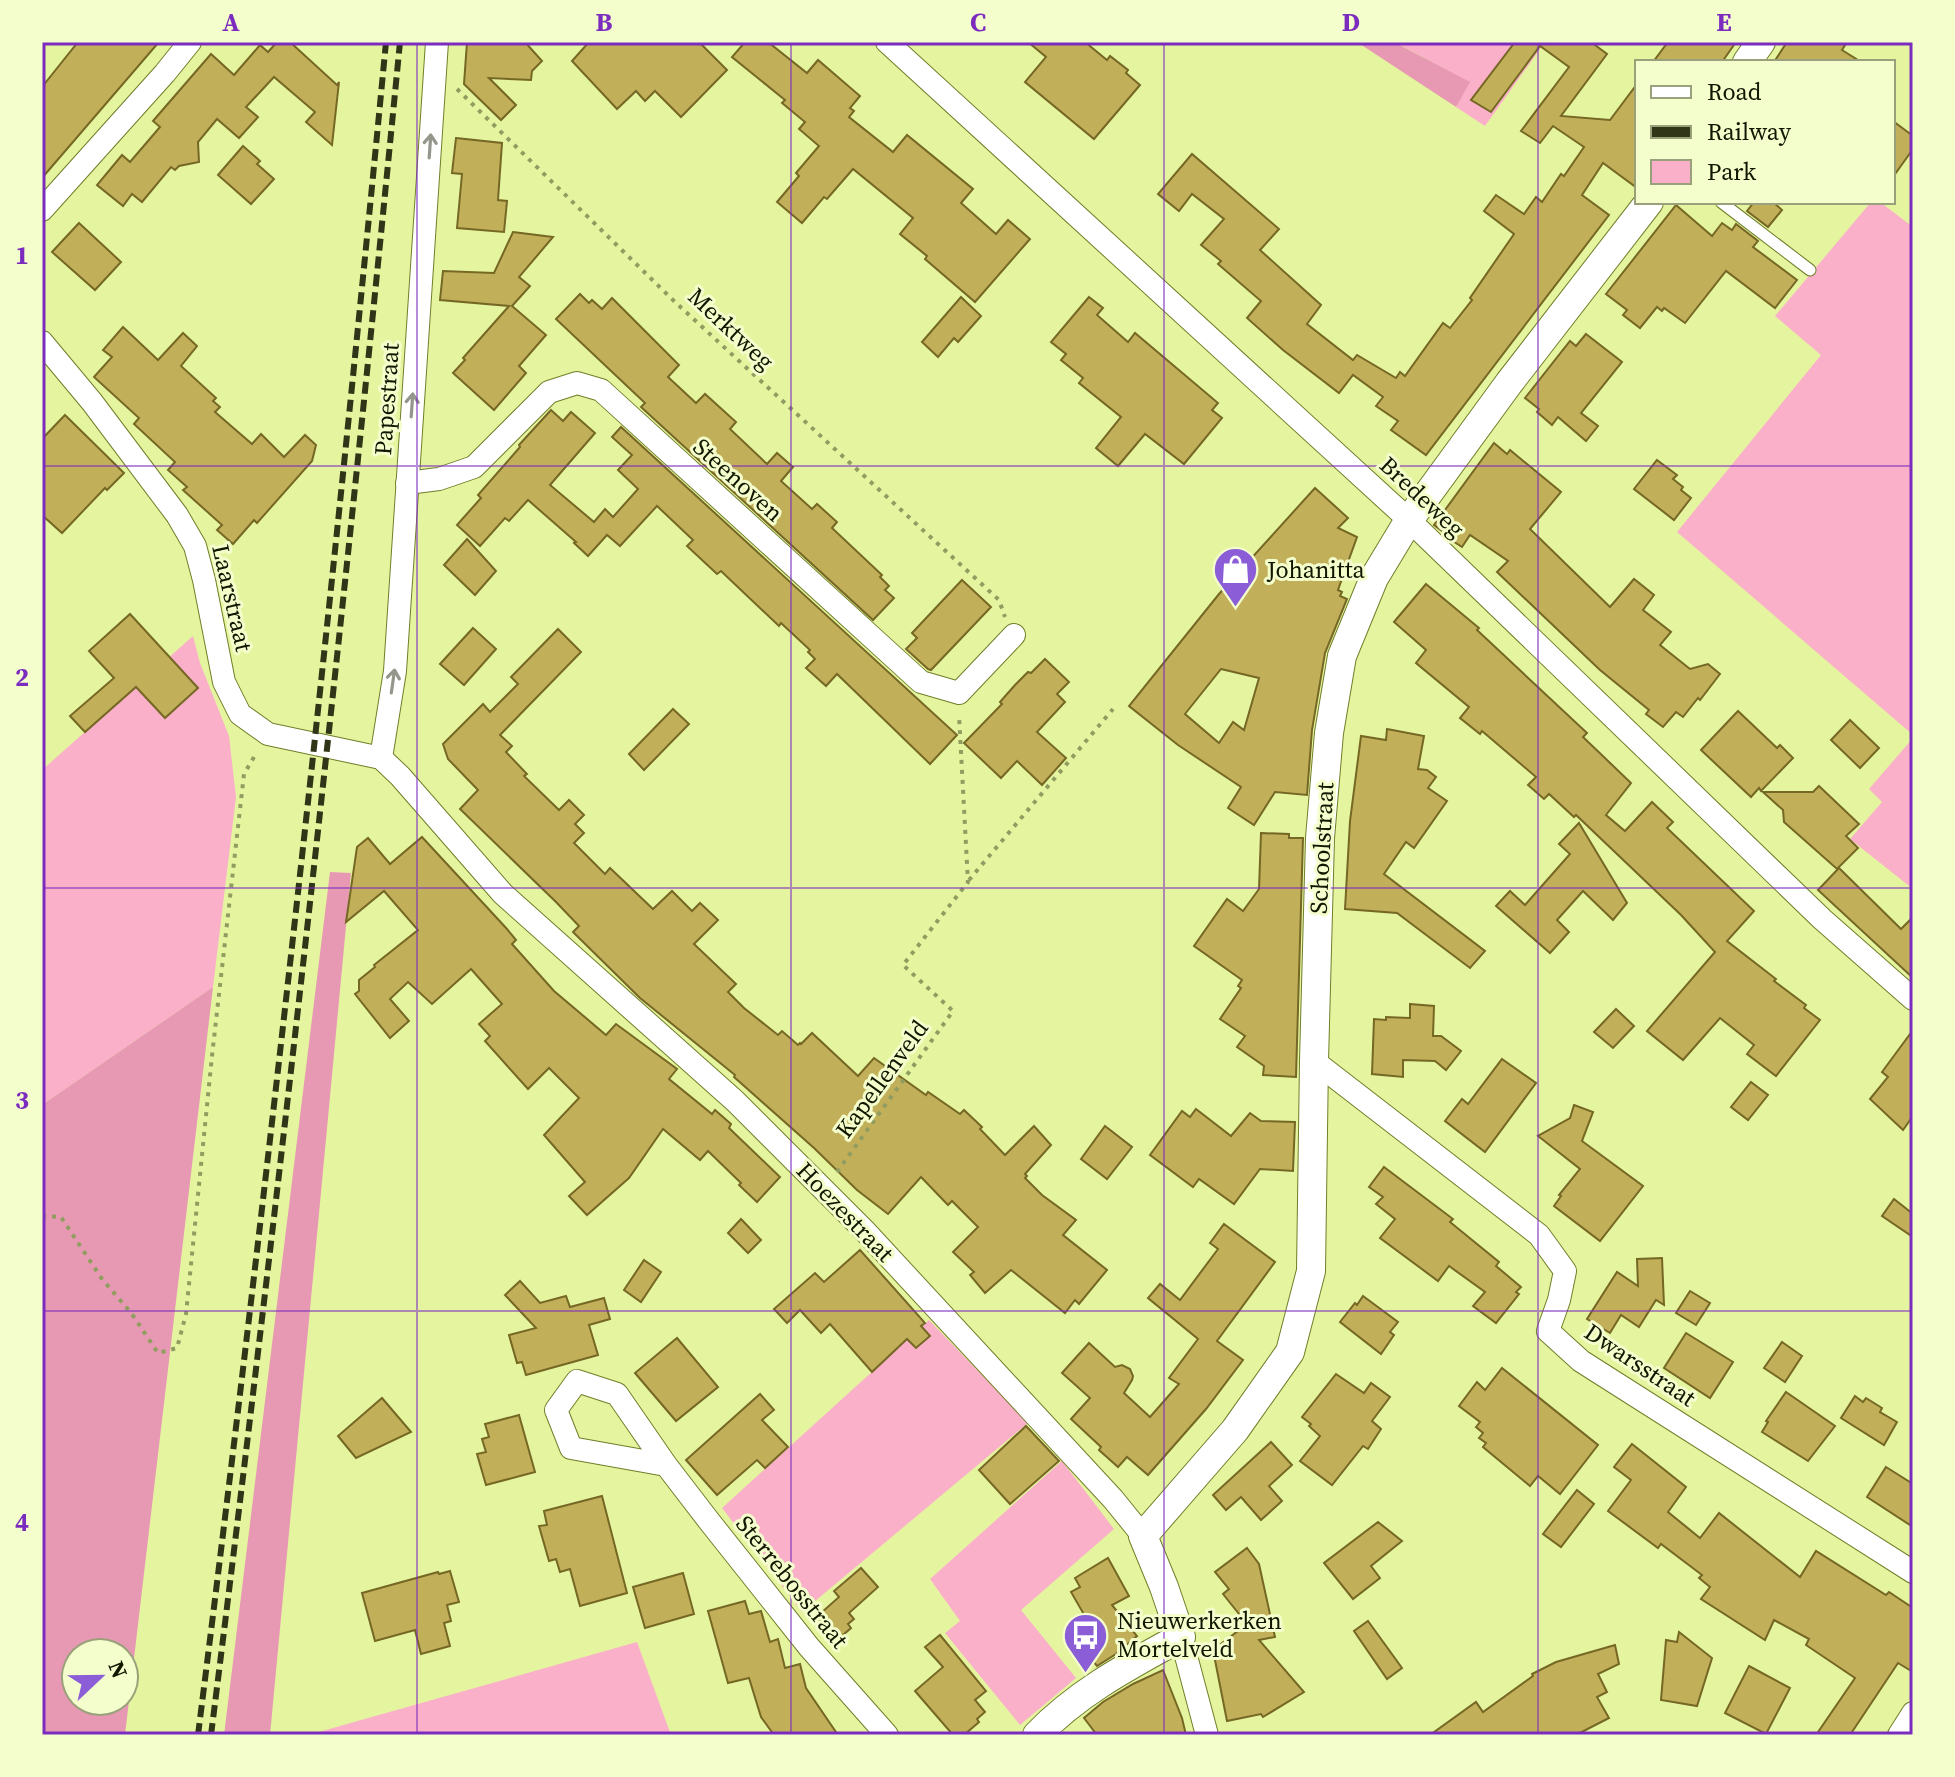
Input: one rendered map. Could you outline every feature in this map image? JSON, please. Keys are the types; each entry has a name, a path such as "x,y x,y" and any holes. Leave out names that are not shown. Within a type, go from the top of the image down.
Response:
{"street":[{"path":"42,210 190,42"},
{"name":"Papestraat","path":"381,758 395,671 437,42"},
{"name":"Bredeweg","path":"887,42 1409,520 1811,908 1913,999"},
{"path":"1748,60 1761,42"},
{"name":"Schoolstraat","path":"1143,1536 1235,1430 1290,1352 1311,1271 1320,838 1329,733 1342,656 1374,578 1409,520 1509,383 1647,204"},
{"name":"Laarstraat","path":"42,342 168,503 195,546 224,682 240,714 268,734 381,758"},
{"name":"Steenoven","path":"407,483 439,479 474,467 549,392 577,383 601,390 921,682 959,693"},
{"path":"959,693 1014,635"},
{"name":"Hoezestraat","path":"381,758 503,894 735,1101 864,1230 1113,1499 1143,1536 1164,1587 1207,1735"},
{"name":"Dwarsstraat","path":"1314,1061 1539,1235 1565,1271 1548,1331 1581,1361 1913,1572"},
{"name":"Sterrebosstraat","path":"666,1465 571,1448 556,1410 577,1381 617,1394 666,1465 809,1647 882,1733"},
{"path":"1037,1735 1103,1681 1181,1637"},
{"path":"1899,1735 1913,1713"}],"lane":[{"path":"1724,204 1810,270"}],"path":[{"name":"Merktweg","path":"435,68 675,302 999,600 1003,613"},
{"path":"959,693 968,882"},
{"path":"968,882 1113,709"},
{"path":"42,1216 61,1217 102,1279 132,1314 158,1353 177,1348 186,1314 244,774 268,734"},
{"name":"Kapellenveld","path":"824,1190 953,1011 903,965 968,882"}],"green space":[{"path":"1395,42 1545,42 1485,126 1456,107 1469,82"},
{"path":"1869,204 1883,204 1913,227 1913,735 1677,532 1821,355 1775,316"},
{"path":"193,636 200,663 229,736 236,797 213,987 42,1105 42,770"},
{"path":"1913,738 1913,889 1850,839 1882,802 1869,789"},
{"path":"929,1320 1028,1423 802,1612 722,1508"},
{"path":"1062,1461 1114,1529 1021,1610 1076,1678 1020,1725 945,1633 960,1621 930,1579"},
{"path":"637,1642 671,1735 308,1735"}],"shaded area":[{"path":"1357,42 1394,42 1470,82 1456,107"},
{"path":"330,872 351,873 270,1735 224,1735"},
{"path":"213,987 137,1637 60,1637 60,1717 127,1717 125,1735 42,1735 42,1105"}],"building":[{"path":"78,42 159,42 42,178 42,87"},
{"path":"277,42 290,42 337,85 339,82 332,145 306,122 315,112 274,77 246,107 258,117 239,138 217,119 198,142 199,162 179,166 175,170 171,167 142,202 132,194 123,206 97,185 122,155 130,162 160,127 153,121 211,54 234,75 260,45 268,52"},
{"path":"467,42 525,42 542,61 532,71 531,80 489,78 516,105 501,120 464,84"},
{"path":"589,42 699,42 727,70 681,117 655,91 645,101 636,91 617,109 572,61"},
{"path":"745,42 768,42 807,73 818,60 860,96 850,108 854,111 849,117 893,152 907,135 973,189 961,203 996,234 1008,220 1030,239 975,302 900,234 913,218 853,169 802,223 777,202 819,146 799,129 805,122 782,103 785,100 732,57"},
{"path":"1028,42 1085,42 1107,60 1110,56 1128,70 1126,73 1140,85 1094,139 1025,82 1046,57"},
{"path":"1515,42 1591,42 1607,54 1561,116 1610,120 1635,87 1635,187 1603,163 1582,195 1609,215 1426,455 1391,430 1398,421 1376,406 1383,397 1353,375 1339,393 1247,318 1261,301 1201,245 1224,219 1192,194 1179,211 1158,194 1192,154 1279,229 1260,250 1321,305 1307,324 1353,360 1357,355 1396,378 1400,372 1405,376 1443,323 1450,328 1472,300 1470,298 1514,234 1484,211 1496,195 1524,214 1536,197 1542,202 1584,147 1553,126 1540,143 1521,131 1569,67 1540,46 1491,112 1471,100"},
{"path":"1668,42 1736,42 1723,60 1654,60"},
{"path":"1787,42 1847,42 1842,50 1858,60 1775,60"},
{"path":"1895,122 1913,136 1913,149 1895,174"},
{"path":"456,138 502,143 498,200 507,201 504,232 457,228 462,174 452,173"},
{"path":"243,146 274,179 251,204 218,175"},
{"path":"1752,204 1775,204 1782,210 1768,227 1747,211"},
{"path":"1676,205 1712,236 1722,223 1732,230 1736,224 1758,241 1753,247 1797,280 1775,308 1726,271 1685,323 1664,308 1662,311 1657,307 1640,328 1623,315 1627,310 1606,294"},
{"path":"79,223 121,262 95,290 52,252"},
{"path":"513,232 553,237 519,277 530,286 512,306 546,335 519,366 526,373 494,410 453,373 509,306 440,300 443,271 494,273"},
{"path":"580,294 602,309 612,298 679,365 668,377 696,403 705,394 736,422 730,429 767,464 777,453 793,467 781,481 812,509 817,504 837,522 832,528 882,575 880,577 889,586 885,590 894,598 873,620 641,407 645,403 556,319"},
{"path":"961,297 981,316 958,342 954,338 938,357 922,342"},
{"path":"1089,297 1103,308 1097,315 1128,342 1135,333 1218,403 1212,410 1222,418 1184,464 1145,434 1118,466 1096,448 1121,417 1079,383 1083,378 1061,360 1066,354 1051,342"},
{"path":"123,327 158,360 183,333 197,346 181,366 216,398 213,401 220,407 215,412 252,444 261,434 284,457 305,435 316,445 312,461 257,523 254,520 233,544 217,530 222,525 183,490 187,487 168,470 175,462 134,424 139,418 94,377 112,357 103,350"},
{"path":"1586,334 1622,362 1581,413 1598,426 1586,441 1558,417 1552,425 1525,398 1570,341 1576,346"},
{"path":"551,410 563,421 571,412 595,433 550,485 594,522 605,509 613,517 638,489 618,470 632,455 612,437 621,427 957,735 930,764 837,674 826,686 806,668 815,659 808,652 810,650 781,623 779,626 721,571 717,574 687,546 693,540 657,506 620,546 607,535 588,556 528,500 509,521 505,518 480,546 457,525 481,498 478,495"},
{"path":"65,415 124,473 107,490 105,488 62,533 42,515 42,439"},
{"path":"1494,443 1507,454 1510,450 1561,492 1530,529 1610,607 1634,579 1654,595 1643,610 1671,632 1660,645 1690,669 1708,664 1720,674 1683,717 1676,712 1663,727 1646,714 1649,710 1600,670 1497,572 1508,561 1470,535 1462,547 1434,525"},
{"path":"1657,460 1677,475 1673,479 1691,498 1674,520 1634,489"},
{"path":"1315,488 1348,518 1338,528 1357,537 1338,590 1342,592 1340,596 1347,599 1325,653 1312,730 1307,795 1275,792 1254,825 1228,808 1241,787 1178,745 1129,706 1219,594","holes":["1221,669 1259,678 1244,730 1233,722 1219,743 1185,714"]},
{"path":"467,539 496,571 475,595 444,565"},
{"path":"962,580 991,607 931,670 928,669 906,649 917,638 912,633"},
{"path":"1426,584 1479,628 1477,630 1587,733 1583,737 1631,783 1606,815 1625,831 1652,802 1673,822 1667,828 1754,911 1727,941 1776,979 1774,981 1820,1020 1776,1076 1747,1054 1754,1045 1720,1018 1683,1060 1647,1031 1715,952 1681,915 1576,815 1574,817 1549,794 1544,799 1528,785 1536,777 1482,731 1480,734 1460,718 1469,707 1416,663 1426,650 1394,622"},
{"path":"130,614 198,688 165,718 136,687 85,732 70,716 114,678 89,651"},
{"path":"473,628 496,649 464,685 440,664"},
{"path":"558,629 581,652 500,735 512,746 506,752 527,774 524,776 559,810 569,800 584,815 575,824 584,833 574,843 605,874 610,868 653,909 672,891 692,911 700,903 718,920 694,944 736,984 728,992 778,1035 782,1031 798,1045 812,1033 858,1076 874,1058 926,1095 928,1092 960,1114 964,1110 1005,1155 1034,1126 1051,1145 1025,1174 1025,1178 1076,1220 1063,1235 1107,1270 1079,1304 1075,1300 1065,1313 1011,1270 985,1293 970,1275 974,1272 953,1252 978,1227 952,1201 948,1205 921,1177 888,1214 857,1190 735,1075 640,998 573,932 579,926 460,809 478,790 448,759 443,744 483,704 490,712 518,684 511,677"},
{"path":"1045,659 1069,682 1057,694 1065,702 1037,732 1066,758 1042,785 1017,761 1001,778 964,743 1002,704 1000,702 1015,685"},
{"path":"673,709 689,724 644,770 629,754"},
{"path":"1738,711 1777,748 1780,745 1793,758 1761,791 1759,788 1751,797 1701,750"},
{"path":"1850,720 1879,748 1860,768 1831,740"},
{"path":"1387,729 1424,736 1418,769 1427,770 1436,777 1428,788 1447,801 1414,848 1406,842 1384,874 1485,951 1470,968 1397,913 1345,909 1350,821 1361,736 1386,740"},
{"path":"1819,786 1859,824 1846,836 1858,848 1837,869 1784,822 1783,810 1763,792 1813,792"},
{"path":"1579,823 1627,903 1613,920 1583,891 1557,920 1569,932 1550,953 1496,906 1510,891 1525,905 1570,854 1559,844"},
{"path":"1261,833 1303,838 1296,1077 1263,1075 1264,1066 1237,1047 1245,1036 1220,1019 1241,988 1238,986 1242,980 1194,946 1227,899 1243,911 1259,889"},
{"path":"422,837 507,929 516,940 512,944 554,991 606,1035 616,1024 677,1069 669,1079 712,1114 715,1110 731,1124 729,1128 780,1177 757,1202 708,1151 700,1160 663,1129 629,1178 587,1215 569,1196 585,1182 544,1135 579,1098 549,1068 528,1089 485,1041 490,1036 479,1024 502,1004 471,969 432,1004 408,982 390,999 409,1021 390,1038 355,994 359,991 359,980 418,930 384,891 346,922 357,847 368,838 390,864"},
{"path":"1839,868 1901,929 1913,917 1913,978 1818,890"},
{"path":"1410,1004 1434,1006 1433,1036 1441,1036 1461,1051 1446,1070 1435,1061 1403,1060 1403,1077 1372,1074 1374,1019 1410,1018"},
{"path":"1616,1009 1634,1026 1613,1048 1594,1032"},
{"path":"1913,1030 1913,1116 1903,1130 1870,1099 1888,1077 1882,1072"},
{"path":"1502,1059 1536,1083 1485,1152 1445,1121 1462,1099 1468,1104"},
{"path":"1751,1082 1768,1095 1748,1120 1731,1107"},
{"path":"1574,1105 1593,1112 1582,1141 1643,1186 1600,1241 1554,1206 1580,1169 1538,1136 1570,1118"},
{"path":"1196,1109 1231,1136 1250,1113 1261,1121 1295,1122 1293,1171 1260,1169 1234,1204 1199,1179 1193,1187 1150,1155 1182,1111 1190,1117"},
{"path":"1105,1126 1132,1147 1107,1179 1081,1159"},
{"path":"1384,1167 1453,1219 1450,1222 1499,1262 1496,1266 1521,1287 1496,1323 1473,1306 1485,1292 1449,1266 1438,1281 1380,1238 1395,1219 1376,1204 1383,1197 1369,1187"},
{"path":"1894,1199 1913,1214 1913,1237 1882,1216"},
{"path":"741,1219 761,1240 748,1253 728,1233"},
{"path":"1224,1224 1275,1262 1217,1341 1243,1360 1206,1409 1148,1475 1127,1457 1118,1467 1071,1419 1090,1398 1062,1373 1089,1343 1115,1367 1122,1365 1130,1369 1132,1380 1124,1393 1150,1417 1179,1384 1169,1378 1198,1339 1148,1298 1160,1284 1180,1300 1218,1249 1210,1243"},
{"path":"860,1250 925,1323 921,1326 930,1336 916,1348 907,1339 872,1372 830,1324 821,1333 800,1310 787,1323 774,1309 815,1273 824,1282"},
{"path":"1662,1258 1664,1305 1656,1300 1639,1327 1621,1315 1610,1333 1587,1319 1617,1272 1638,1286 1637,1259"},
{"path":"644,1260 661,1272 641,1302 624,1290"},
{"path":"520,1281 540,1303 566,1296 570,1307 604,1298 610,1319 589,1325 598,1355 526,1375 522,1362 517,1363 509,1335 536,1328 505,1295"},
{"path":"1690,1291 1710,1303 1696,1325 1676,1313"},
{"path":"1363,1296 1398,1322 1390,1332 1394,1335 1381,1354 1340,1322"},
{"path":"1686,1333 1733,1362 1710,1398 1664,1368"},
{"path":"677,1338 718,1387 676,1421 635,1373"},
{"path":"1782,1342 1802,1356 1785,1382 1764,1368"},
{"path":"1502,1368 1598,1445 1560,1494 1538,1476 1530,1486 1483,1447 1486,1443 1479,1438 1483,1433 1476,1427 1480,1422 1459,1406 1477,1382 1485,1390"},
{"path":"1336,1374 1364,1393 1371,1383 1390,1397 1372,1421 1381,1429 1368,1449 1363,1446 1332,1485 1300,1461 1320,1436 1302,1417"},
{"path":"1786,1392 1835,1426 1808,1461 1762,1432"},
{"path":"760,1394 774,1410 762,1420 788,1447 765,1468 757,1460 717,1495 686,1460"},
{"path":"1855,1396 1863,1402 1866,1398 1882,1408 1880,1412 1897,1422 1884,1445 1841,1418"},
{"path":"382,1398 411,1432 356,1458 338,1436"},
{"path":"519,1415 535,1472 486,1485 477,1454 486,1452 482,1439 489,1437 485,1424"},
{"path":"1026,1426 1059,1461 1010,1504 979,1470"},
{"path":"1271,1442 1292,1465 1269,1486 1282,1501 1261,1520 1241,1497 1226,1510 1213,1495"},
{"path":"1632,1444 1686,1487 1668,1512 1700,1538 1719,1513 1800,1577 1816,1551 1886,1595 1889,1592 1913,1608 1913,1672 1898,1663 1850,1735 1816,1735 1855,1678 1806,1645 1809,1639 1774,1620 1765,1640 1701,1599 1710,1587 1699,1578 1702,1575 1661,1544 1658,1548 1608,1511 1631,1480 1614,1467"},
{"path":"1886,1467 1913,1484 1913,1527 1867,1497"},
{"path":"1577,1490 1594,1504 1561,1547 1543,1534"},
{"path":"602,1496 627,1593 580,1606 570,1569 560,1572 556,1559 549,1561 539,1526 547,1525 544,1511"},
{"path":"1378,1522 1402,1541 1371,1566 1380,1578 1353,1599 1324,1563"},
{"path":"1247,1548 1259,1564 1275,1637 1259,1640 1304,1692 1263,1717 1261,1714 1227,1721 1213,1650 1247,1624 1223,1594 1229,1589 1215,1572"},
{"path":"1108,1558 1129,1596 1112,1605 1137,1636 1097,1666 1083,1649 1097,1637 1071,1592 1080,1587 1075,1578"},
{"path":"861,1568 878,1587 849,1613 854,1619 848,1624 851,1628 836,1641 812,1621 839,1597 834,1591"},
{"path":"450,1571 459,1602 447,1605 451,1621 444,1623 450,1646 421,1654 415,1630 375,1641 362,1593"},
{"path":"683,1573 694,1614 645,1628 633,1587"},
{"path":"745,1601 749,1614 761,1611 770,1642 778,1639 785,1668 800,1664 806,1688 838,1735 774,1735 761,1717 749,1678 728,1683 708,1611"},
{"path":"1368,1621 1402,1668 1387,1679 1354,1631"},
{"path":"1679,1632 1712,1658 1697,1706 1661,1700 1666,1640 1677,1642"},
{"path":"940,1635 986,1691 975,1700 985,1712 964,1735 953,1735 915,1691 943,1667 925,1647"},
{"path":"1615,1645 1619,1664 1598,1674 1607,1692 1597,1697 1609,1718 1576,1735 1430,1735 1476,1702 1483,1712 1532,1674 1556,1662"},
{"path":"1749,1666 1790,1688 1766,1734 1725,1713"},
{"path":"1163,1670 1186,1735 1097,1735 1084,1718 1103,1702"}],"railway":[{"path":"198,1735 298,889 386,42"},
{"path":"211,1735 312,889 400,42"}],"place":[{"name":"Johanitta","path":"1236,609"},
{"name":"Nieuwerkerken Mortelveld","path":"1086,1674"}]}
